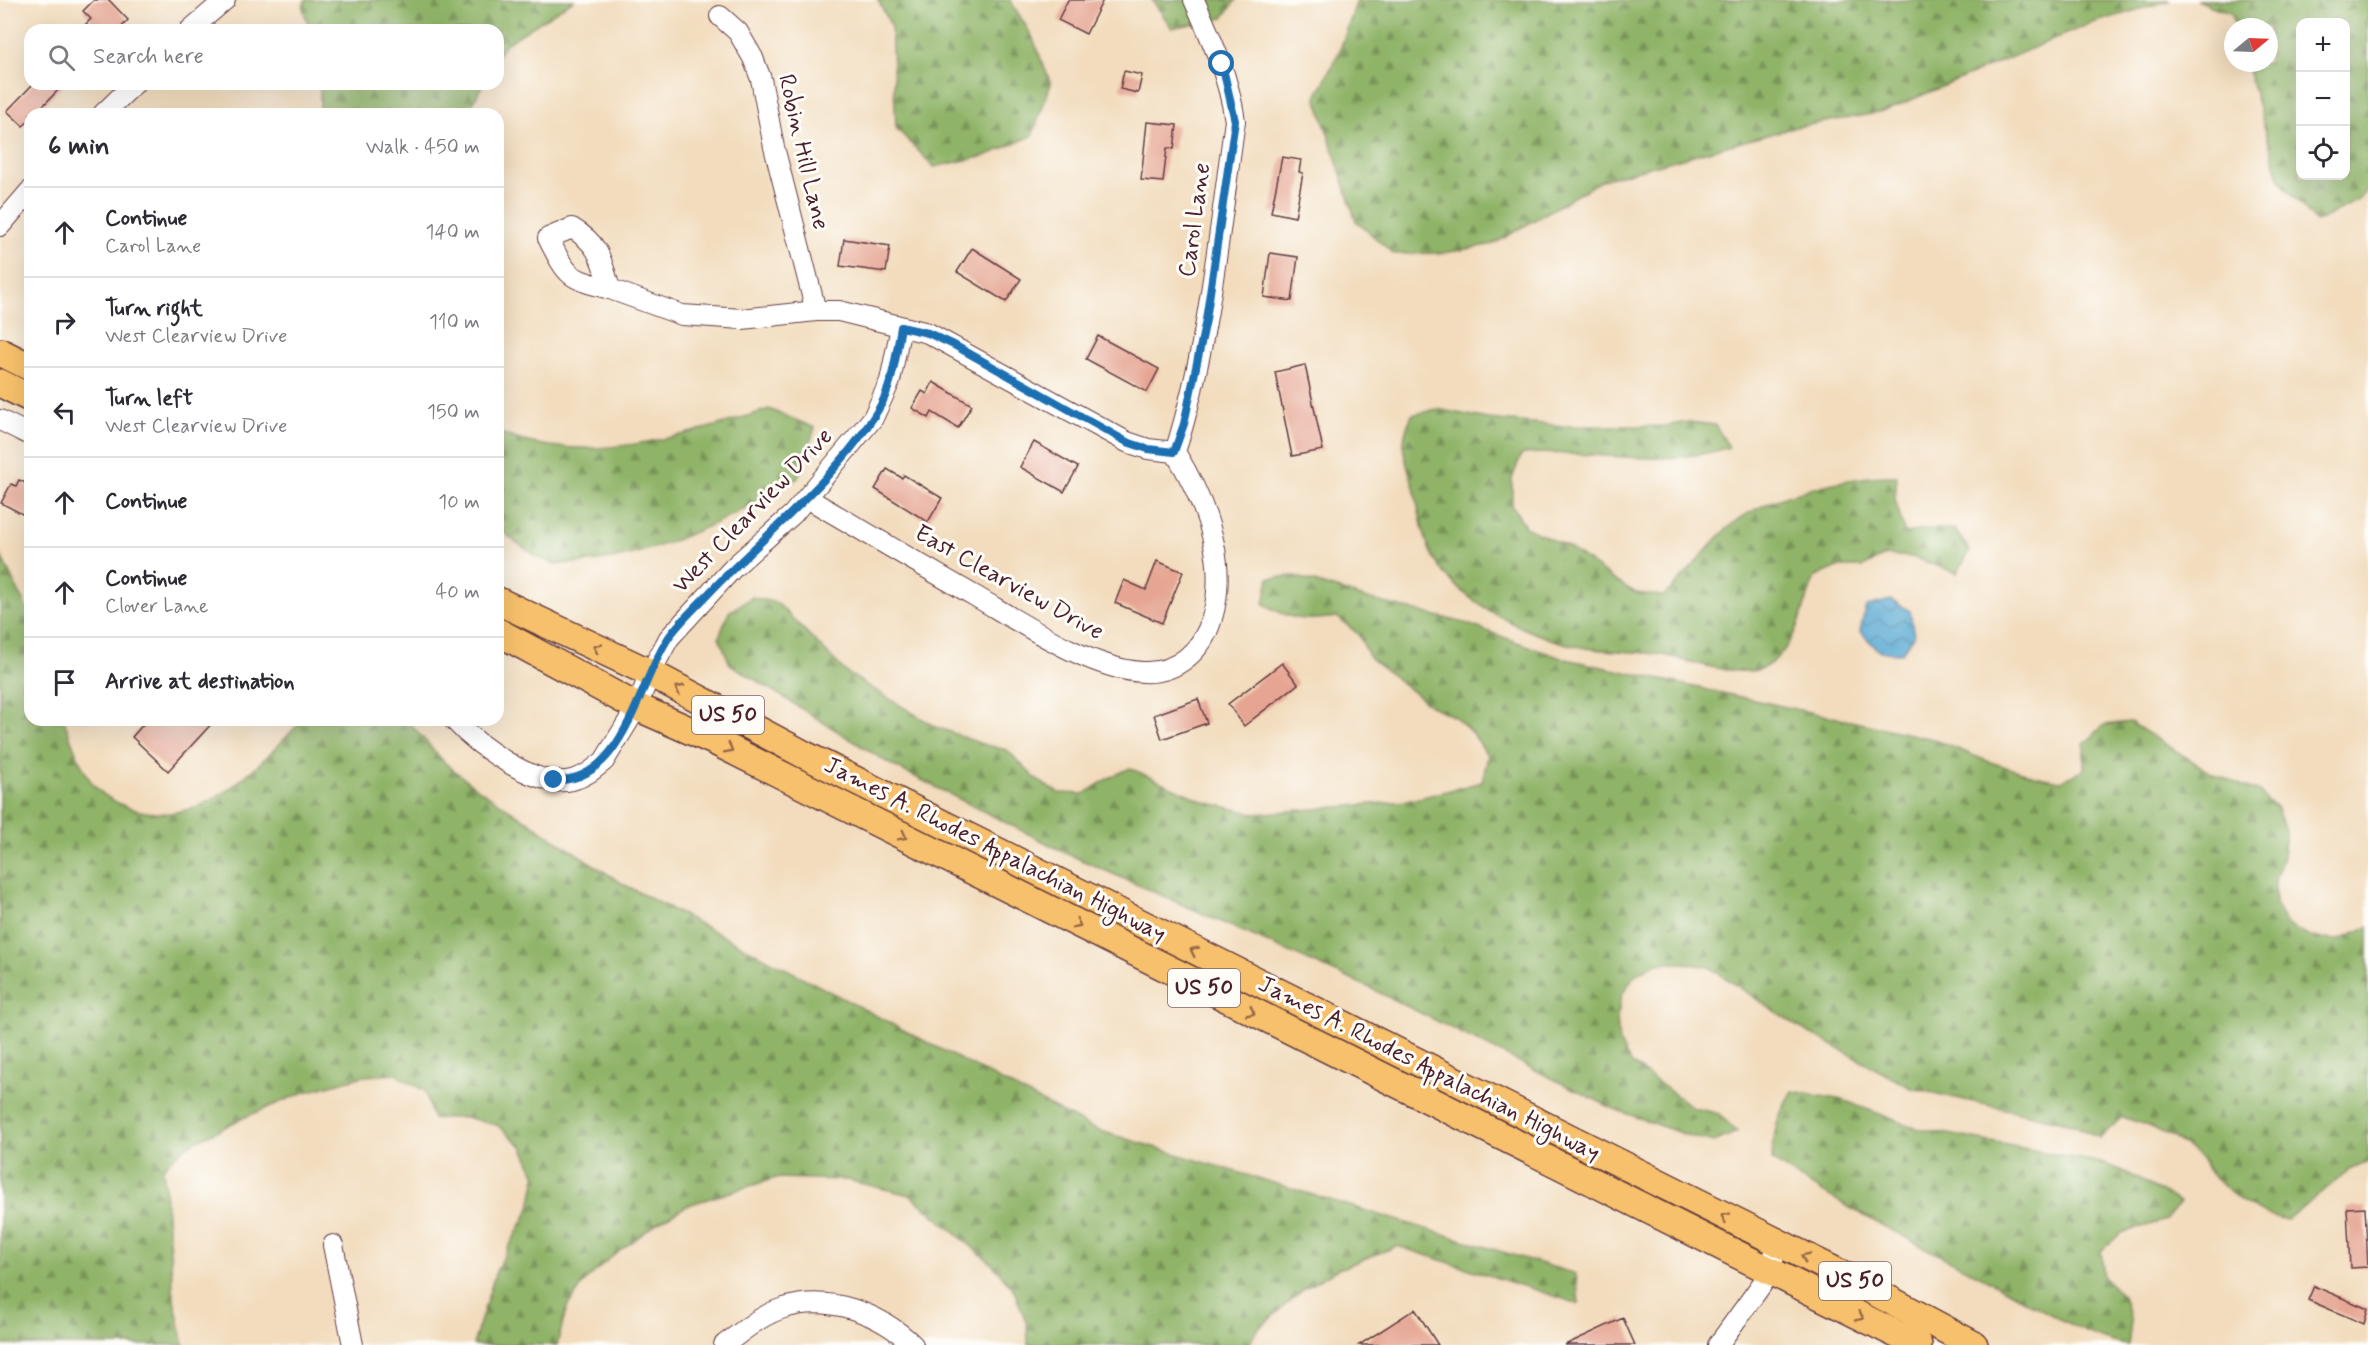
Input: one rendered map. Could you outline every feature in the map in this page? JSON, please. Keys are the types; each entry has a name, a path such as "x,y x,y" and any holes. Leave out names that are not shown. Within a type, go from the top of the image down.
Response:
{"highway":[{"path":"0,352 24,364"},
{"path":"0,383 24,395"},
{"name":"James A. Rhodes Appalachian Highway","path":"504,604 650,673 827,766 1778,1243 1974,1345"},
{"name":"James A. Rhodes Appalachian Highway","path":"504,635 637,707 716,742 1770,1273 1918,1345"}],"street":[{"path":"197,24 225,0"},
{"name":"Carol Lane","path":"1174,452 1184,424 1206,320 1235,121 1222,64 1194,0"},
{"name":"Robin Hill Lane","path":"720,16 738,32 753,58 761,79 777,159 816,311"},
{"path":"109,108 128,90"},
{"path":"0,226 24,198"},
{"path":"610,289 682,315 742,319 816,311 839,311 928,333 954,345 1127,442 1148,449 1174,452"},
{"name":"West Clearview Drive","path":"461,726 498,757 546,779 564,781 589,773 604,761 637,707 650,673 669,638 697,606 807,498 879,409 890,381 901,327"},
{"path":"0,420 24,432"},
{"name":"East Clearview Drive","path":"807,498 1040,633 1123,670 1164,671 1178,665 1200,645 1209,629 1219,595 1216,555 1208,522 1190,475 1174,452"},
{"path":"1718,1345 1770,1273 1778,1243"},
{"path":"333,1245 353,1345"},
{"path":"724,1345 756,1322 784,1308 825,1304 865,1312 901,1334 913,1345"}],"green space":[{"path":"305,0 453,0 459,3 466,0 574,0 504,45 504,24 308,24 303,8"},
{"path":"878,0 1010,0 1032,36 1051,84 1032,136 985,156 934,167 896,128 891,26"},
{"path":"1152,0 1236,0 1223,18 1172,28"},
{"path":"1357,0 2171,0 2089,24 1883,112 1796,127 1602,180 1494,244 1444,253 1394,254 1356,221 1316,97 1340,50"},
{"path":"2196,0 2368,0 2368,190 2359,200 2316,222 2280,181 2249,72 2278,72 2278,18 2233,18 2232,14"},
{"path":"320,90 480,90 470,108 320,108"},
{"path":"769,409 815,428 798,478 747,507 690,534 631,555 602,561 551,563 531,552 504,532 504,434 529,442 563,447 598,448 670,438"},
{"path":"1437,409 1488,419 1565,426 1664,426 1689,422 1715,425 1729,447 1692,456 1634,458 1549,453 1521,455 1512,479 1512,505 1525,527 1571,549 1636,593 1663,596 1729,527 1764,505 1809,489 1856,479 1897,476 1895,499 1905,533 1928,529 1954,529 1970,551 1957,573 1912,557 1886,555 1863,567 1838,567 1815,577 1797,626 1784,650 1765,667 1755,670 1729,670 1663,655 1586,648 1567,644 1524,629 1482,606 1448,578 1432,555 1423,531 1405,456 1404,439 1412,415"},
{"path":"0,554 24,603 24,726 66,726 87,776 104,795 120,804 157,813 181,811 205,803 227,791 247,775 297,726 412,726 444,762 475,787 623,884 1094,1129 1576,1274 1579,1304 1397,1246 1336,1270 1305,1288 1256,1331 1249,1345 1028,1345 1027,1324 1013,1288 991,1263 910,1195 847,1180 776,1178 688,1205 657,1223 609,1259 586,1280 567,1307 557,1345 473,1345 496,1271 530,1208 536,1176 522,1146 497,1125 465,1117 433,1119 425,1091 395,1074 364,1076 302,1093 188,1145 163,1167 174,1299 184,1345 0,1345"},
{"path":"1295,576 1368,599 1465,623 1561,658 1933,739 1987,761 2060,781 2084,770 2084,744 2104,725 2130,722 2213,774 2259,792 2277,809 2286,833 2283,857 2275,880 2275,904 2287,925 2310,937 2337,940 2368,927 2368,1162 2350,1170 2287,1220 2276,1217 2256,1210 2229,1192 2196,1154 2171,1136 2152,1127 2122,1117 2100,1138 2072,1124 1911,1088 1797,1026 1709,967 1684,963 1657,963 1636,974 1622,994 1617,1017 1619,1042 1631,1063 1694,1108 1719,1114 1737,1132 1714,1142 1689,1136 1614,1109 1366,986 1068,854 890,764 730,664 719,637 729,612 752,597 777,603 847,673 934,726 982,744 1007,750 1037,780 1059,793 1084,794 1130,768 1205,802 1255,814 1407,801 1482,782 1488,756 1474,735 1455,717 1431,706 1370,658 1358,634 1337,617 1316,619 1291,617 1264,604 1269,578"},
{"path":"1792,1091 1843,1100 1916,1128 2103,1163 2127,1173 2180,1202 2166,1220 2121,1233 2101,1251 2104,1278 2123,1296 2131,1321 2128,1345 2098,1337 2065,1322 1857,1212 1772,1160 1777,1124"}],"water":[{"path":"1891,600 1910,611 1914,635 1902,653 1880,652 1860,631 1866,606"}],"building":[{"path":"94,0 109,0 128,20 124,24 86,24 91,19 83,11"},
{"path":"1068,0 1103,0 1086,34 1058,20"},
{"path":"1124,71 1142,75 1138,93 1120,89"},
{"path":"27,90 58,90 41,108 24,108 23,126 7,111"},
{"path":"1147,122 1177,125 1174,149 1167,148 1163,182 1141,180"},
{"path":"1282,157 1301,160 1299,172 1303,173 1295,217 1271,212"},
{"path":"844,239 890,246 886,272 840,266"},
{"path":"972,248 1021,279 1006,302 957,272"},
{"path":"1270,253 1298,257 1292,301 1264,297"},
{"path":"1098,336 1159,369 1147,392 1086,359"},
{"path":"1305,365 1323,450 1292,456 1275,372"},
{"path":"933,382 972,405 958,428 932,412 929,418 912,408 922,391 927,394"},
{"path":"1034,442 1078,467 1064,492 1020,467"},
{"path":"887,469 902,478 904,475 942,498 928,522 875,489"},
{"path":"19,480 24,482 24,515 1,503 11,484 16,486"},
{"path":"1157,561 1183,572 1162,623 1115,603 1124,580 1146,590"},
{"path":"1282,663 1298,684 1244,726 1228,704"},
{"path":"1198,699 1207,723 1162,739 1154,715"},
{"path":"142,726 209,726 168,771 132,737"},
{"path":"2365,1207 2368,1267 2350,1268 2347,1208"},
{"path":"2314,1286 2368,1309 2364,1324 2308,1300"},
{"path":"1415,1309 1438,1345 1359,1345"},
{"path":"1623,1318 1635,1345 1565,1345"}],"route":[{"path":"554,780 572,780 589,773 604,761 637,707 650,673 669,638 734,567 793,514 873,418 884,399 890,381 901,327 928,333 954,345 1127,442 1148,449 1174,452 1184,424 1206,320 1235,121 1231,94 1222,64"}]}
